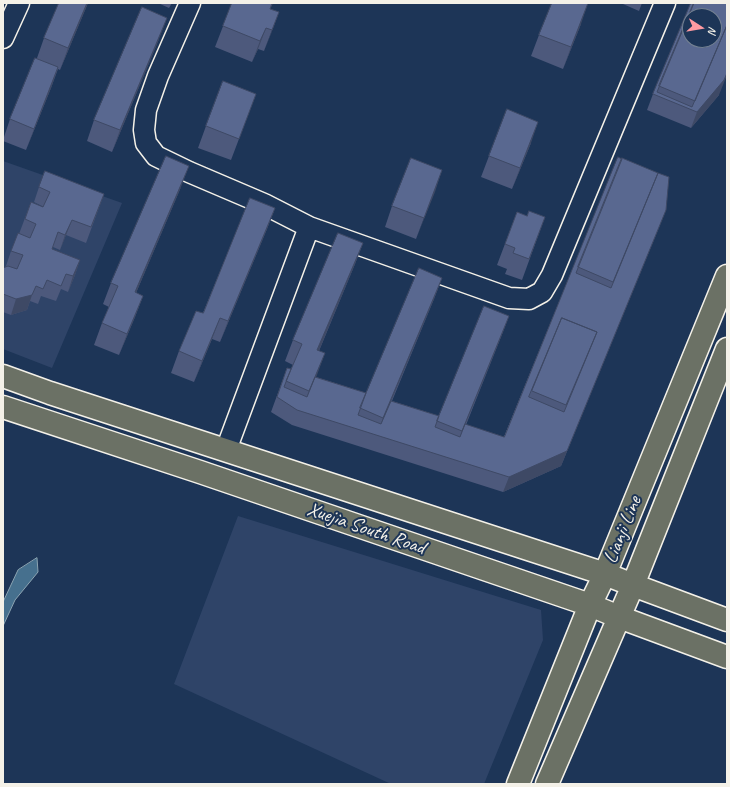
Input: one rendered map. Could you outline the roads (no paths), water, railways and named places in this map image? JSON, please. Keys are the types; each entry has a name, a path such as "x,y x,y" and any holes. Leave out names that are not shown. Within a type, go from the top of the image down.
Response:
{"main road":[{"name":"Lianji Line","path":"518,784 590,605 605,574 727,276"},
{"name":"Lianji Line","path":"547,784 633,585 727,349"},
{"name":"Xuejia South Road","path":"3,376 50,393 605,574 727,620"},
{"name":"Xuejia South Road","path":"3,407 590,605 727,657"}],"lane":[{"path":"3,38 19,3"},
{"path":"190,3 158,76 146,110 144,130 146,143 156,156 189,172 264,204 308,227 509,298 530,299 542,292 555,268 665,3"},
{"path":"226,450 308,227"}]}
